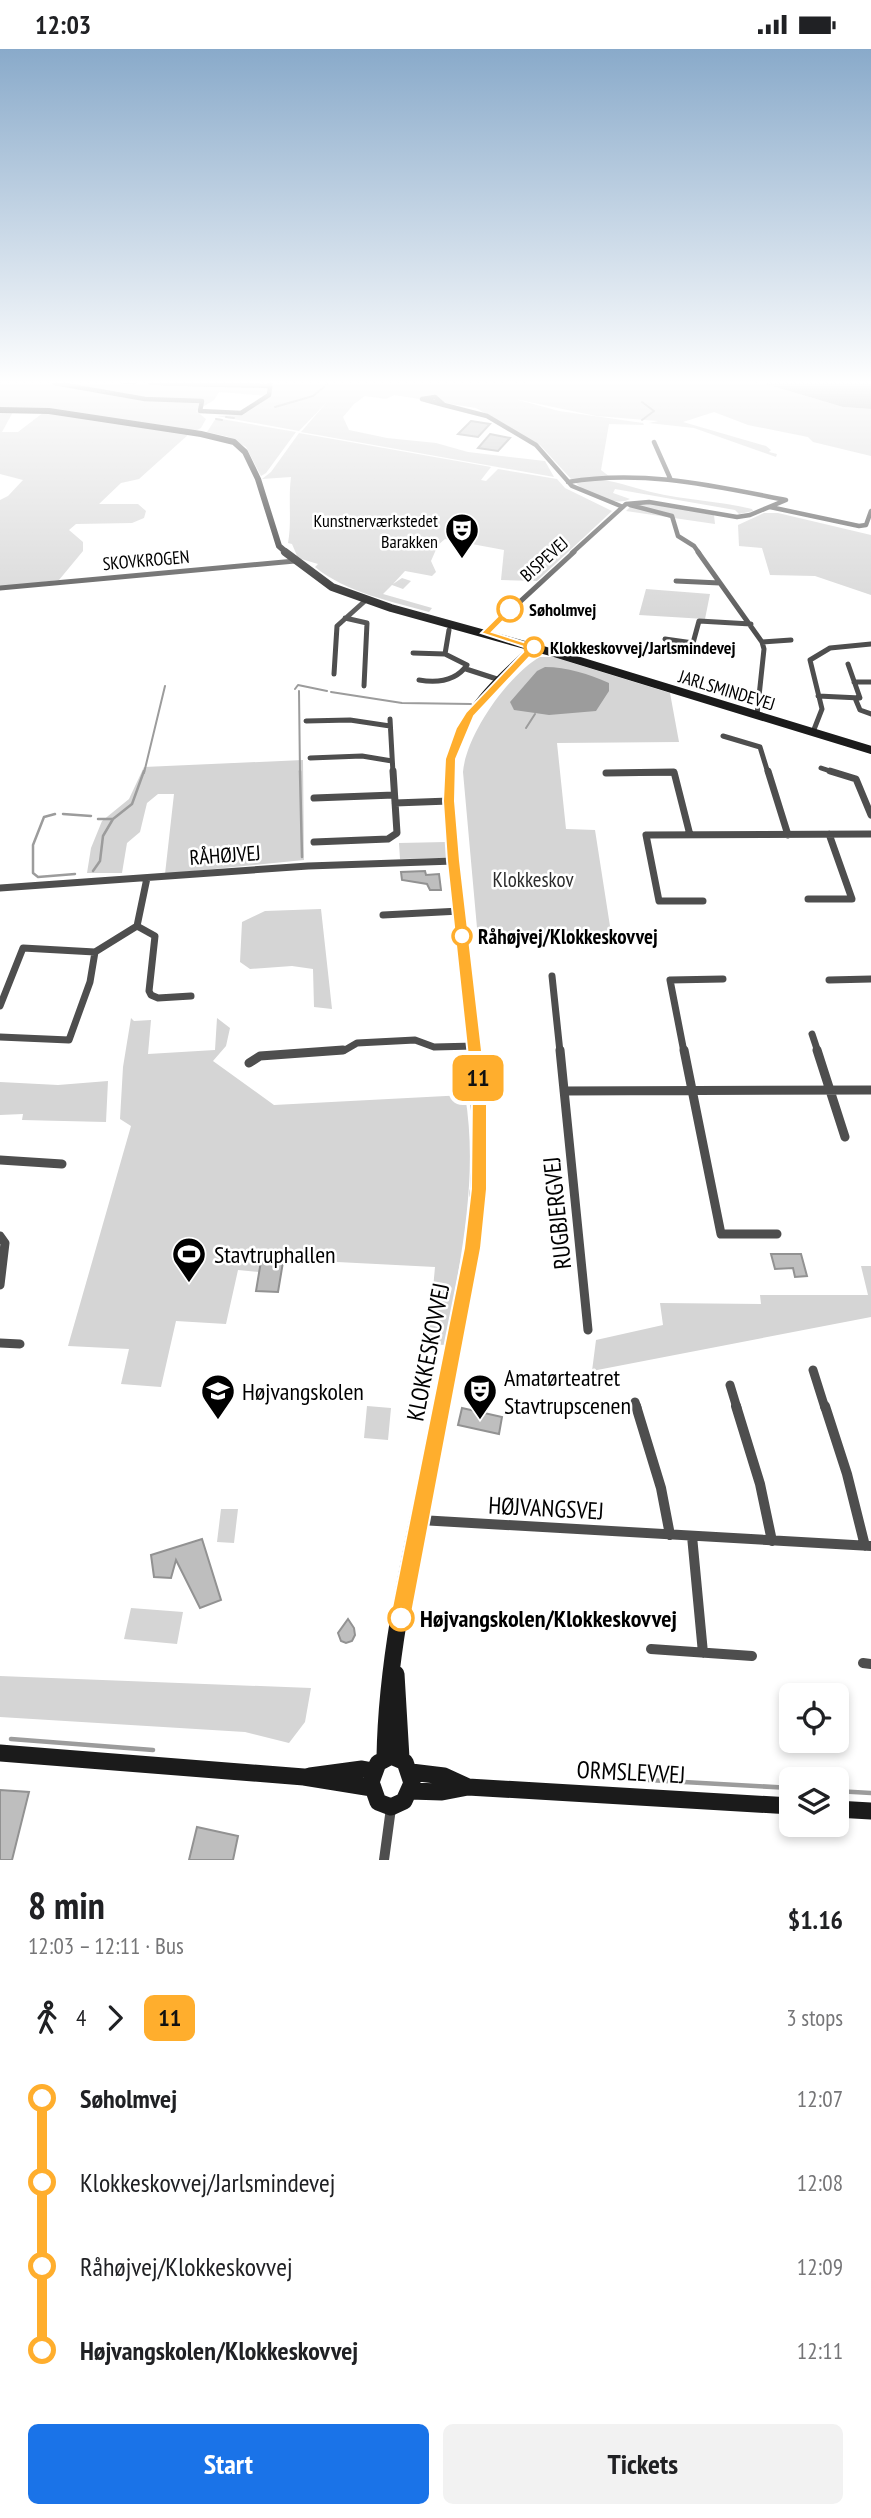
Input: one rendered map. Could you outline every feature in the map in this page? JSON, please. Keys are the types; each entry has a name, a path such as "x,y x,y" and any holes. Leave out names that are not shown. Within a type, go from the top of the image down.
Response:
{"street":[{"path":"251,465 279,546 332,587 366,600 534,647"},
{"path":"553,465 568,482 582,492 672,516 678,536 694,546 762,642 764,649 757,715"},
{"path":"664,465 670,478"},
{"path":"568,482 590,478 670,478 786,500 737,517 649,502 624,505"},
{"name":"BISPEVEJ","path":"486,633 624,505"},
{"path":"770,507 859,526 866,525 871,513"},
{"name":"SKOVKROGEN","path":"0,588 295,561"},
{"path":"676,581 720,583"},
{"path":"334,674 336,629 366,600"},
{"path":"345,618 367,623 364,686"},
{"path":"665,639 692,643 699,621 751,624"},
{"path":"445,654 449,629"},
{"path":"762,642 791,640"},
{"path":"813,732 821,715 810,668 810,660 814,654 828,649 871,645"},
{"name":"KLOKKESKOVVEJ","path":"410,1791 399,1763 400,1709 395,1665 401,1615 473,1248 481,1146 475,1045 449,801 450,759 470,715 500,680 534,647"},
{"name":"JARLSMINDEVEJ","path":"534,647 871,750"},
{"path":"414,653 445,654 464,662 466,669"},
{"path":"818,696 860,698 848,664"},
{"path":"419,680 433,683 453,677 466,669 500,680"},
{"path":"854,682 871,682"},
{"path":"855,698 860,710 871,714"},
{"path":"306,721 390,723 393,761 397,833 394,837 314,842"},
{"path":"723,736 760,747 788,835"},
{"path":"310,758 362,756 393,761"},
{"path":"821,768 856,779 871,815"},
{"path":"606,773 674,772 690,835"},
{"path":"314,798 449,801"},
{"path":"808,899 852,899 829,834"},
{"path":"703,901 659,901 646,835 871,834"},
{"name":"RÅHØJVEJ","path":"0,888 330,865 454,861"},
{"path":"0,1006 23,948 95,952 137,926 147,878"},
{"path":"383,915 460,911"},
{"path":"137,926 156,936 149,991 151,995 158,998 191,996"},
{"path":"0,1037 69,1039 90,982 95,952"},
{"name":"RUGBJERGVEJ","path":"552,976 588,1330"},
{"path":"723,979 670,980 721,1234 777,1234"},
{"path":"829,980 871,979"},
{"path":"812,1034 845,1137"},
{"path":"249,1063 260,1056 345,1050 357,1043 415,1040 434,1047 475,1045"},
{"path":"564,1091 871,1090"},
{"path":"0,1160 62,1164"},
{"path":"0,1236 5,1243 1,1257 4,1275 0,1285"},
{"path":"0,1343 20,1344"},
{"name":"HØJVANGSVEJ","path":"420,1520 868,1546 813,1370"},
{"path":"730,1385 760,1484 772,1541"},
{"path":"635,1402 655,1466 670,1535"},
{"path":"692,1536 703,1653"},
{"path":"651,1649 752,1656"},
{"path":"0,1753 304,1777 345,1786 372,1779 399,1763"},
{"name":"ORMSLEVVEJ","path":"399,1763 444,1776 468,1787"},
{"path":"372,1779 378,1802 391,1807 402,1803 410,1791"},
{"name":"ORMSLEVVEJ","path":"410,1791 442,1792 468,1787 779,1805"},
{"path":"384,1860 391,1807"},
{"path":"849,1810 871,1811"}],"green space":[{"path":"0,465 155,465 139,479 121,483 99,504 138,504 146,511 144,518 132,523 76,524 69,530 83,542 83,551 59,580 0,587 0,500 8,496 23,480 0,474"},
{"path":"255,465 272,465 266,473 261,476"},
{"path":"276,465 477,465 491,467 481,480 486,481 498,469 557,479 565,488 612,511 537,581 501,580 504,550 445,539 438,545 431,561 436,572 432,576 405,571 393,584 402,578 411,581 403,589 392,585 383,594 432,608 429,612 355,590 315,567 318,564 298,558 292,544 288,543 291,477 262,479"},
{"path":"484,465 547,465 554,477"},
{"path":"558,465 602,465 601,470 610,477 572,480"},
{"path":"593,479 663,495 740,506 753,511 739,514 735,510 615,489 613,493 630,499 609,500 593,495 575,482"},
{"path":"649,503 714,515 715,524 626,511 633,504"},
{"path":"764,513 778,513 871,535 871,595 815,576 770,575 762,548 739,546 738,525"},
{"path":"646,589 710,594 705,619 639,615"},
{"name":"Klokkeskov","path":"540,657 553,657 670,693 679,742 557,743 566,829 595,830 612,939 478,939 463,772 466,757 480,724 502,692 515,677"},
{"path":"303,760 304,860 165,874 174,794 158,794 147,803 140,832 127,843 122,873 87,873 91,848 102,821 129,799 144,767"},
{"path":"446,842 447,858 400,859 399,843"},
{"path":"321,909 332,1009 314,1007 313,969 292,966 250,969 240,962 242,922 265,911"},
{"path":"131,1018 134,1021 151,1020 148,1054 215,1050 217,1018 230,1028 226,1046 213,1061 274,1105 465,1095 469,1126 469,1189 462,1252 445,1345 428,1344 435,1267 240,1257 261,1261 259,1272 238,1270 226,1324 176,1321 161,1387 121,1384 129,1349 68,1346 131,1126 120,1119 123,1067"},
{"path":"108,1081 106,1122 22,1120 23,1114 0,1115 0,1082 58,1085"},
{"path":"861,1266 871,1266 871,1317 592,1371 596,1340 663,1325 660,1303 761,1304 760,1295 868,1295"},
{"path":"367,1406 391,1408 388,1440 364,1438"},
{"path":"221,1509 238,1509 234,1543 217,1542"},
{"path":"131,1608 183,1612 177,1644 124,1639"},
{"path":"0,1676 311,1688 305,1722 289,1743 245,1732 0,1717"}],"shaded area":[{"path":"545,667 594,677 609,683 609,691 596,711 549,715 514,710 510,702 537,671"}],"building":[{"path":"425,871 426,875 439,874 441,890 430,890 427,884 402,880 401,872"},
{"path":"771,1254 801,1254 807,1276 795,1277 793,1268 775,1269"},
{"path":"261,1261 283,1262 278,1292 256,1291"},
{"name":"Amatørteatret Stavtrupscenen","path":"462,1408 502,1417 499,1434 458,1425"},
{"path":"202,1539 221,1600 200,1608 176,1560 171,1578 154,1577 151,1555"},
{"path":"348,1619 355,1635 352,1641 346,1643 341,1641 338,1633"},
{"path":"0,1790 29,1792 12,1860 0,1860"},
{"path":"197,1827 238,1836 233,1860 189,1860"}],"waterway":[{"path":"295,689 298,685 327,691"},
{"path":"144,773 165,686"},
{"path":"299,691 300,773"},
{"path":"331,692 402,703 471,704"},
{"path":"526,728 535,714"},
{"path":"93,871 100,861 103,836 113,819 132,804 144,771"},
{"path":"300,771 302,857"},
{"path":"55,814 44,817 33,845 33,873 38,877 75,874"},
{"path":"63,814 91,816"},
{"path":"98,819 112,819"},
{"path":"11,1739 153,1750"},
{"path":"648,1780 779,1787"},
{"path":"849,1792 871,1793"}],"bus line":[{"name":"11","path":"401,1618 473,1248 479,1189 480,1094 454,861 449,801 450,759 461,728 470,715 500,680 534,647 486,633 510,609"}],"place":[{"name":"Kunstnerværkstedet Barakken","path":"462,560"},
{"name":"Søholmvej","path":"510,609"},
{"name":"Klokkeskovvej/Jarlsmindevej","path":"534,647"},
{"name":"Råhøjvej/Klokkeskovvej","path":"462,936"},
{"name":"Stavtruphallen","path":"189,1284"},
{"name":"Højvangskolen","path":"218,1421"},
{"name":"Amatørteatret Stavtrupscenen","path":"480,1421"},
{"name":"Højvangskolen/Klokkeskovvej","path":"401,1618"}]}
